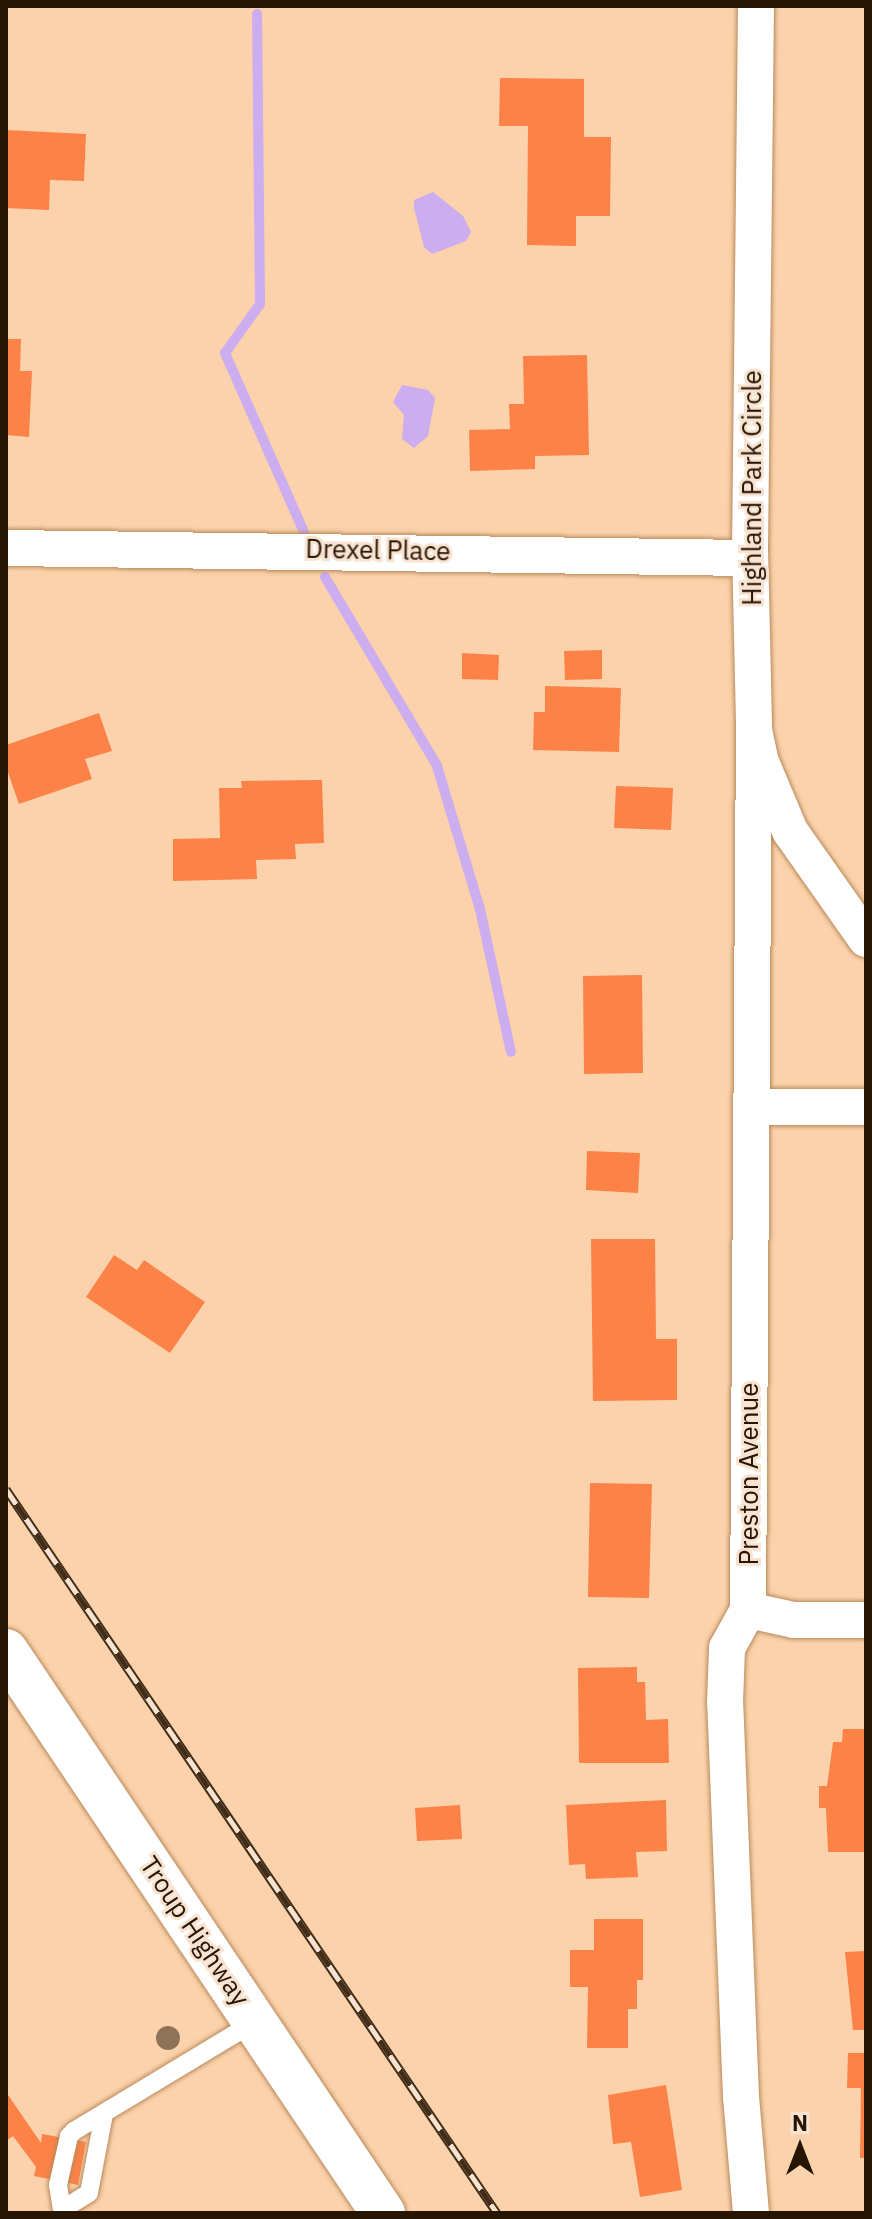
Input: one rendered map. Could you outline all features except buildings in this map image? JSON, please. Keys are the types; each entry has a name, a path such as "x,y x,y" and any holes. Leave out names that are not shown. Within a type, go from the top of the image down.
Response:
{"main road":[{"name":"Troup Highway","path":"6,1651 383,2213"}],"street":[{"name":"Highland Park Circle","path":"756,6 750,558 754,730 765,774 790,831 866,939"},
{"name":"Drexel Place","path":"6,548 750,558"},
{"name":"Preston Avenue","path":"751,2213 741,2097 725,1703 727,1648 748,1610 754,730"},
{"path":"751,1107 866,1107"},
{"path":"748,1610 794,1620 866,1620"}],"lane":[{"path":"104,2114 89,2193 62,2210 57,2194 65,2144 74,2131 256,2021"}],"shaded area":[{"path":"433,192 463,216 471,232 466,241 432,254 424,247 414,200"},
{"path":"402,385 428,390 435,398 428,436 414,448 402,439 404,415 393,402"}],"waterway":[{"path":"257,14 260,304 225,353 304,532"},
{"path":"325,577 437,766 480,909 511,1052"}],"railway":[{"path":"6,1489 497,2213"}]}
